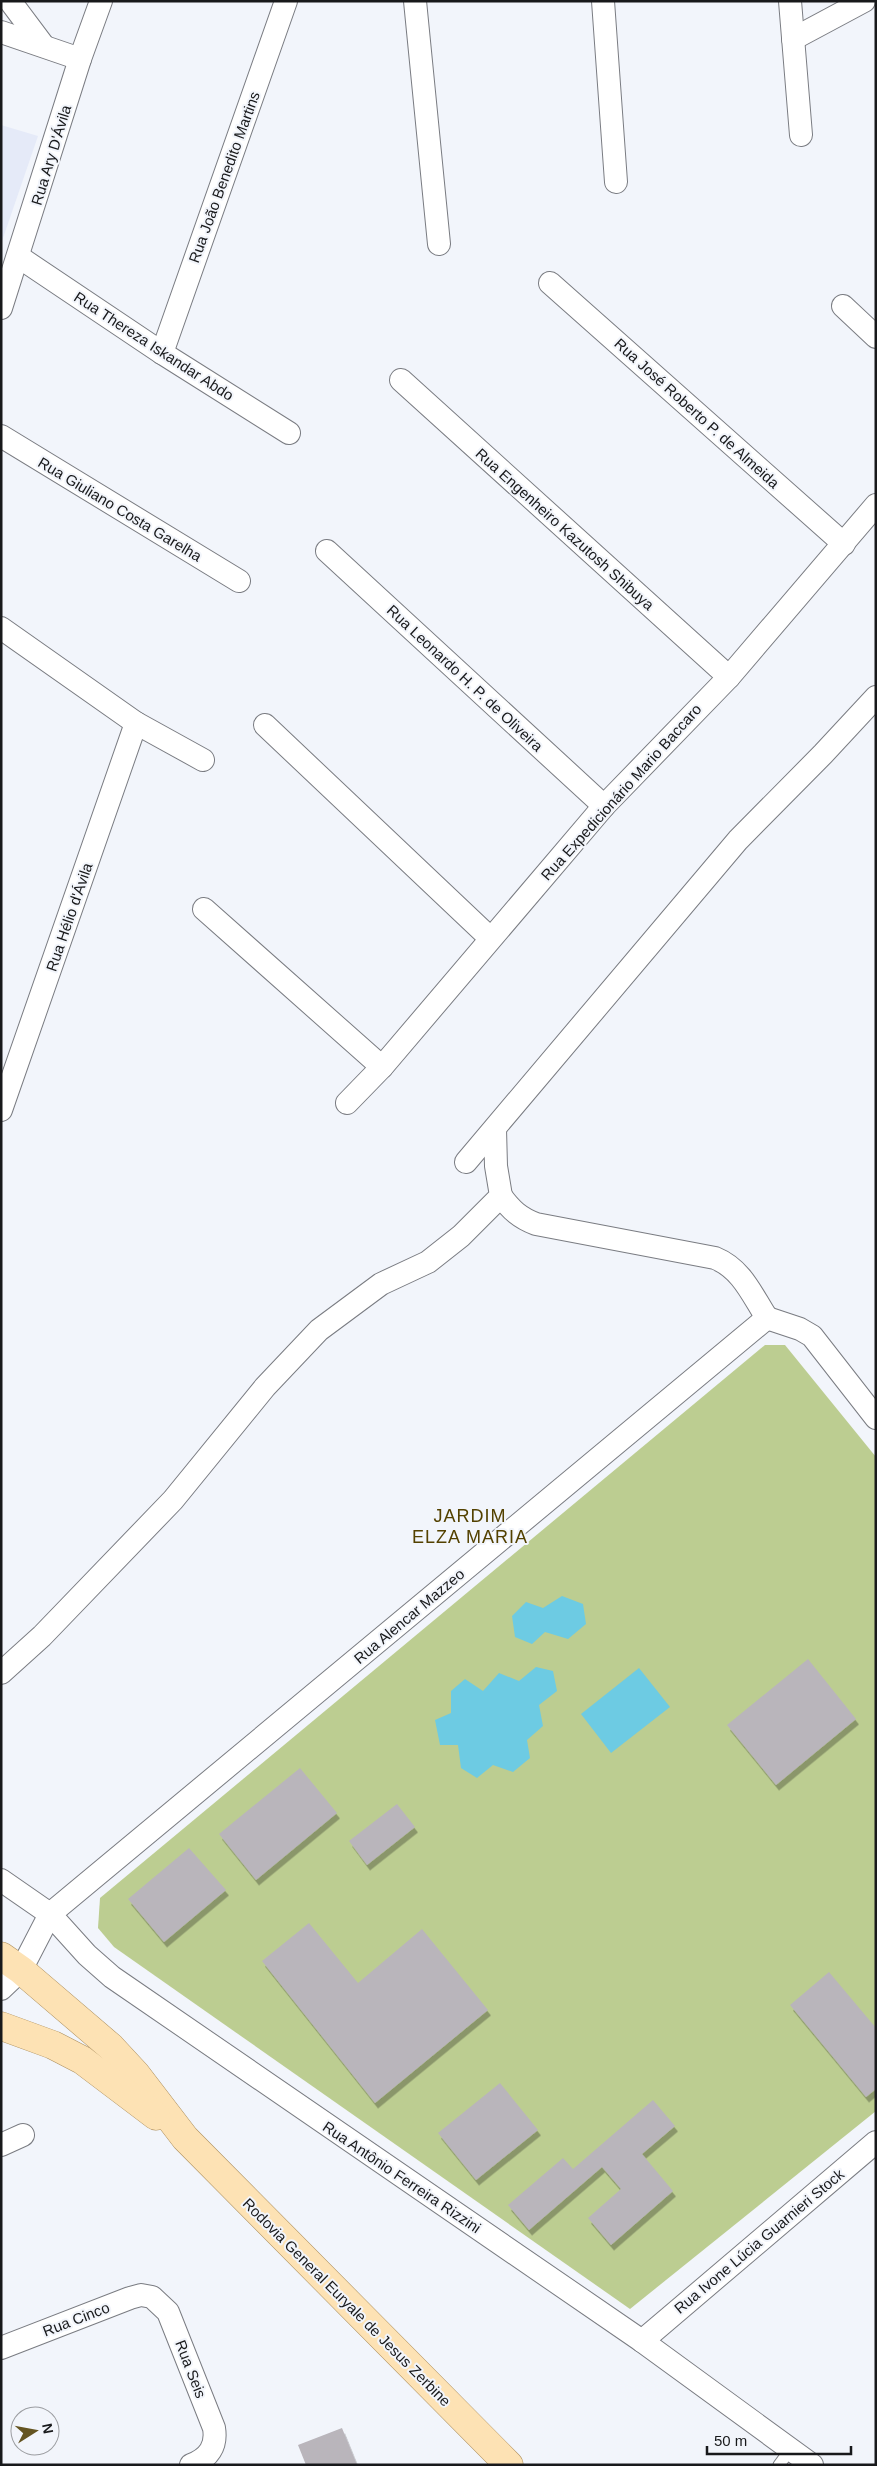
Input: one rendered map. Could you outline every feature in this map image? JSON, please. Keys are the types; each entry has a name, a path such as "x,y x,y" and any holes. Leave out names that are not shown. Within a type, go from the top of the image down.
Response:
{"main road":[{"name":"Rodovia General Euryale de Jesus Zerbine","path":"11,1963 111,2047 136,2074 185,2138 509,2465"},
{"name":"Rodovia General Euryale de Jesus Zerbine","path":"1,2026 53,2045 82,2060 185,2138"}],"street":[{"path":"10,1 43,45"},
{"name":"Rua Ary D'Ávila","path":"1,308 19,257 80,59 101,1"},
{"name":"Rua João Benedito Martins","path":"162,353 286,1"},
{"path":"415,1 439,244"},
{"path":"603,1 616,182"},
{"path":"790,1 801,136"},
{"path":"793,39 864,1"},
{"path":"1,32 80,59"},
{"name":"Rua Thereza Iskandar Abdo","path":"19,257 162,353 289,434"},
{"name":"Rua José Roberto P. de Almeida","path":"550,283 844,544"},
{"path":"843,306 876,337"},
{"name":"Rua Engenheiro Kazutosh Shibuya","path":"401,380 729,677"},
{"name":"Rua Giuliano Costa Garelha","path":"1,436 239,581"},
{"name":"Rua Expedicionário Mario Baccaro","path":"347,1103 382,1067 604,806 729,677 876,505"},
{"name":"Rua Leonardo H. P. de Oliveira","path":"327,551 604,806"},
{"path":"1,628 136,723 203,760"},
{"path":"466,1162 738,840 823,754 876,696"},
{"name":"Rua Hélio d'Ávila","path":"1,1110 136,723"},
{"path":"265,725 490,938"},
{"path":"204,909 382,1067"},
{"path":"494,1129 496,1166 501,1196 512,1210 523,1219 536,1224 715,1258 727,1263 739,1273 767,1318 800,1329 812,1336 876,1418"},
{"path":"1,1673 42,1636 172,1500 265,1387 319,1330 381,1284 428,1262 461,1236 501,1196"},
{"name":"Rua Alencar Mazzeo","path":"50,1914 767,1318"},
{"name":"Rua Antônio Ferreira Rizzini","path":"1,1880 50,1914 87,1955 112,1977 642,2341 785,2457 812,2465"},
{"path":"1,1989 11,1963 50,1914"},
{"path":"1,2145 23,2135"},
{"name":"Rua Ivone Lúcia Guarnieri Stock","path":"642,2341 876,2142"},
{"name":"Rua Cinco","path":"1,2348 130,2298 141,2295 152,2297"},
{"name":"Rua Seis","path":"152,2297 168,2312 214,2428 213,2447 207,2456 191,2465"}],"shaded area":[{"path":"1,125 38,136 1,244"}],"green space":[{"path":"765,1345 785,1345 876,1457 876,2111 630,2309 114,1947 98,1928 100,1898"}],"water":[{"path":"562,1596 583,1604 586,1624 568,1639 545,1632 532,1644 515,1637 512,1616 526,1602 543,1608"},
{"path":"536,1667 553,1671 557,1691 539,1705 543,1726 527,1740 530,1758 513,1772 493,1765 477,1778 461,1768 458,1745 440,1745 435,1720 451,1713 451,1691 465,1679 483,1691 499,1673 519,1681"},
{"path":"639,1668 670,1707 611,1753 581,1714"}],"building":[{"path":"808,1659 856,1719 776,1785 727,1725"},
{"path":"300,1768 337,1813 256,1880 219,1834"},
{"path":"397,1804 415,1827 367,1865 349,1841"},
{"path":"189,1848 226,1890 164,1942 128,1899"},
{"path":"309,1923 358,1983 422,1929 488,2010 375,2103 262,1961"},
{"path":"829,1972 876,2028 876,2089 866,2097 790,2005"},
{"path":"500,2083 538,2130 476,2180 438,2133"},
{"path":"653,2100 675,2126 642,2154 673,2191 611,2245 588,2218 621,2189 602,2167 529,2230 508,2205 563,2158 573,2169"},
{"path":"342,2428 357,2465 306,2465 298,2445"}],"district":[{"name":"JARDIM ELZA MARIA","path":"470,1526"}]}
